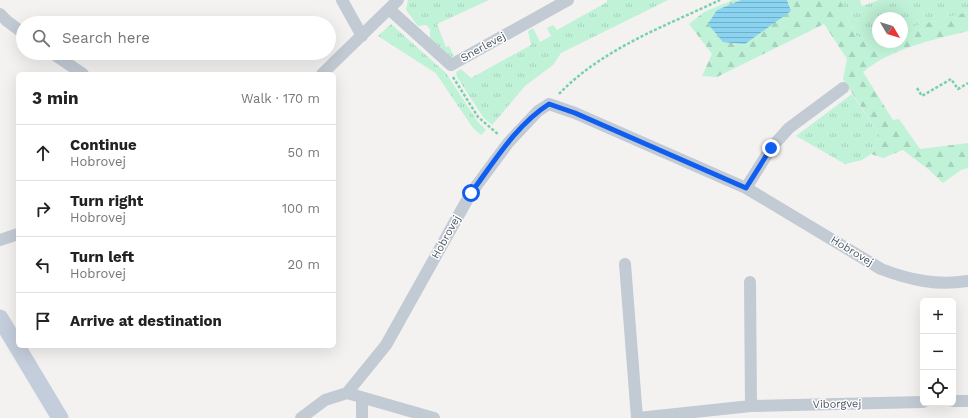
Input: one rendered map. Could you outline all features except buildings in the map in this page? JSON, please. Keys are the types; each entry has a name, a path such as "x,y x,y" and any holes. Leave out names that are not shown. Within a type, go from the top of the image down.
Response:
{"street":[{"path":"342,0 362,36"},
{"path":"324,72 398,0"},
{"name":"Snerlevej","path":"389,9 451,65 568,0"},
{"path":"0,14 6,21 16,28"},
{"path":"62,60 80,72"},
{"path":"746,188 771,148 789,128 843,88"},
{"name":"Hobrovej","path":"347,393 386,345 471,193 508,143 538,111 549,104 575,113 746,188 881,269 903,278 927,283 952,284 968,281"},
{"path":"0,240 16,235"},
{"name":"Viborgvej","path":"625,264 637,418 920,402"},
{"path":"750,282 760,410"},
{"path":"0,318 16,345"},
{"path":"18,348 60,418"},
{"path":"301,418 325,400 347,393 434,418"},
{"path":"362,398 362,418"},
{"path":"956,401 968,401"}],"path":[{"path":"549,104 578,76 604,58 651,33 720,0"},
{"path":"451,65 450,74 478,117 489,128"},
{"path":"917,88 922,96 952,79 958,89 968,84"}],"green space":[{"path":"408,0 489,0 437,24 446,47 449,46 454,56 451,57 430,38 430,29 426,25 418,26 406,10"},
{"path":"607,0 668,0 561,53 553,65 525,86 492,125 483,117 457,77 456,72 461,69 471,78 531,45 528,31 533,28 540,42 551,36 547,28 553,25 557,30 607,2"},
{"path":"733,0 741,0 717,10 791,11 787,0 840,0 856,36 872,41 872,48 907,48 874,64 863,72 893,120 899,119 920,149 968,143 968,168 961,170 943,183 928,169 903,150 883,158 871,154 880,136 843,79 847,59 824,24 717,77 702,76 712,54 689,24 704,12"},
{"path":"840,0 860,0 862,6 879,0 968,0 968,12 908,29 908,12 872,12 872,41 856,36"},
{"path":"968,12 968,31 908,48 908,29"},
{"path":"391,24 446,73 478,122 486,130 481,135 473,128 437,74 378,36"},
{"path":"852,94 880,136 871,154 862,160 845,164 796,136"}],"water":[{"path":"741,0 787,0 791,11 745,44 723,42 708,24 717,10"}],"route":[{"path":"471,193 508,143 538,111 549,104 575,113 746,188 771,148"}]}
